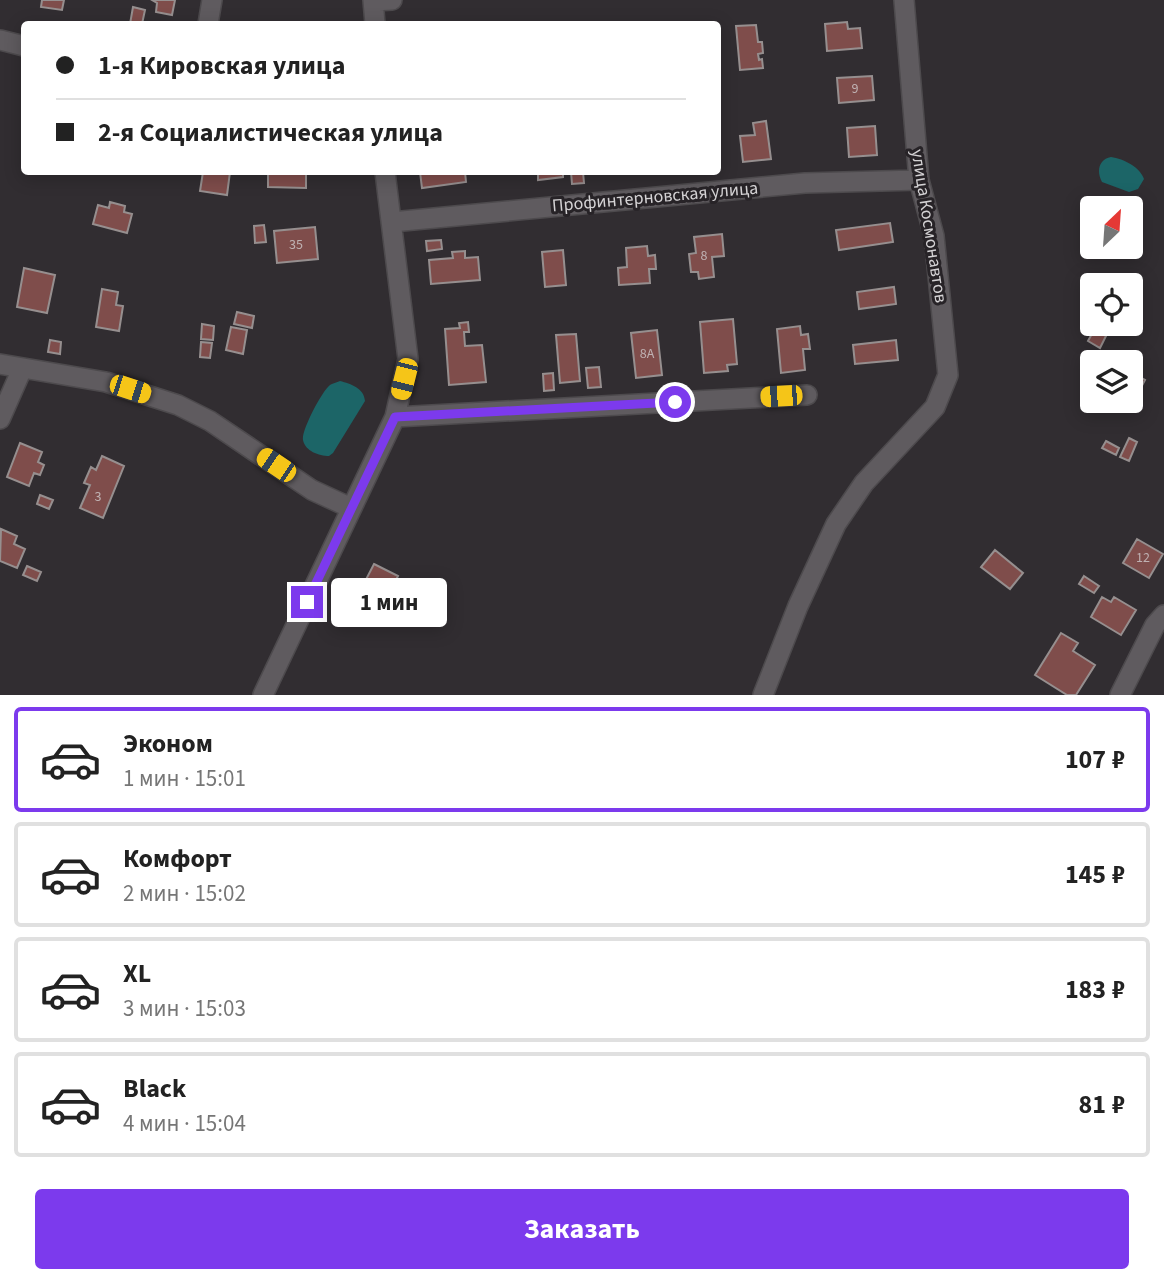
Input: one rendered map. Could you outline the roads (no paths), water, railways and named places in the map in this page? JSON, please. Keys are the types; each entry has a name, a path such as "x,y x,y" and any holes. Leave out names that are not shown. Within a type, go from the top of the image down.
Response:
{"street":[{"path":"208,21 212,0"},
{"path":"375,21 374,0 392,0"},
{"name":"улица Космонавтов","path":"763,695 798,606 836,524 864,483 935,407 948,375 933,236 919,180 904,0"},
{"path":"0,40 21,45"},
{"path":"263,695 395,417 408,359 385,175"},
{"name":"Профинтерновская улица","path":"392,222 805,183 919,180"},
{"path":"0,364 106,382 178,405 210,421 312,490 351,508"},
{"path":"0,419 22,369"},
{"path":"395,417 807,395"},
{"path":"1120,695 1155,625 1164,615"}],"water":[{"path":"1111,157 1126,162 1139,171 1144,179 1138,189 1129,192 1102,182 1100,166 1104,160"},
{"path":"340,381 360,390 365,401 333,453 329,456 321,455 306,447 303,435 322,395 330,385"}]}
